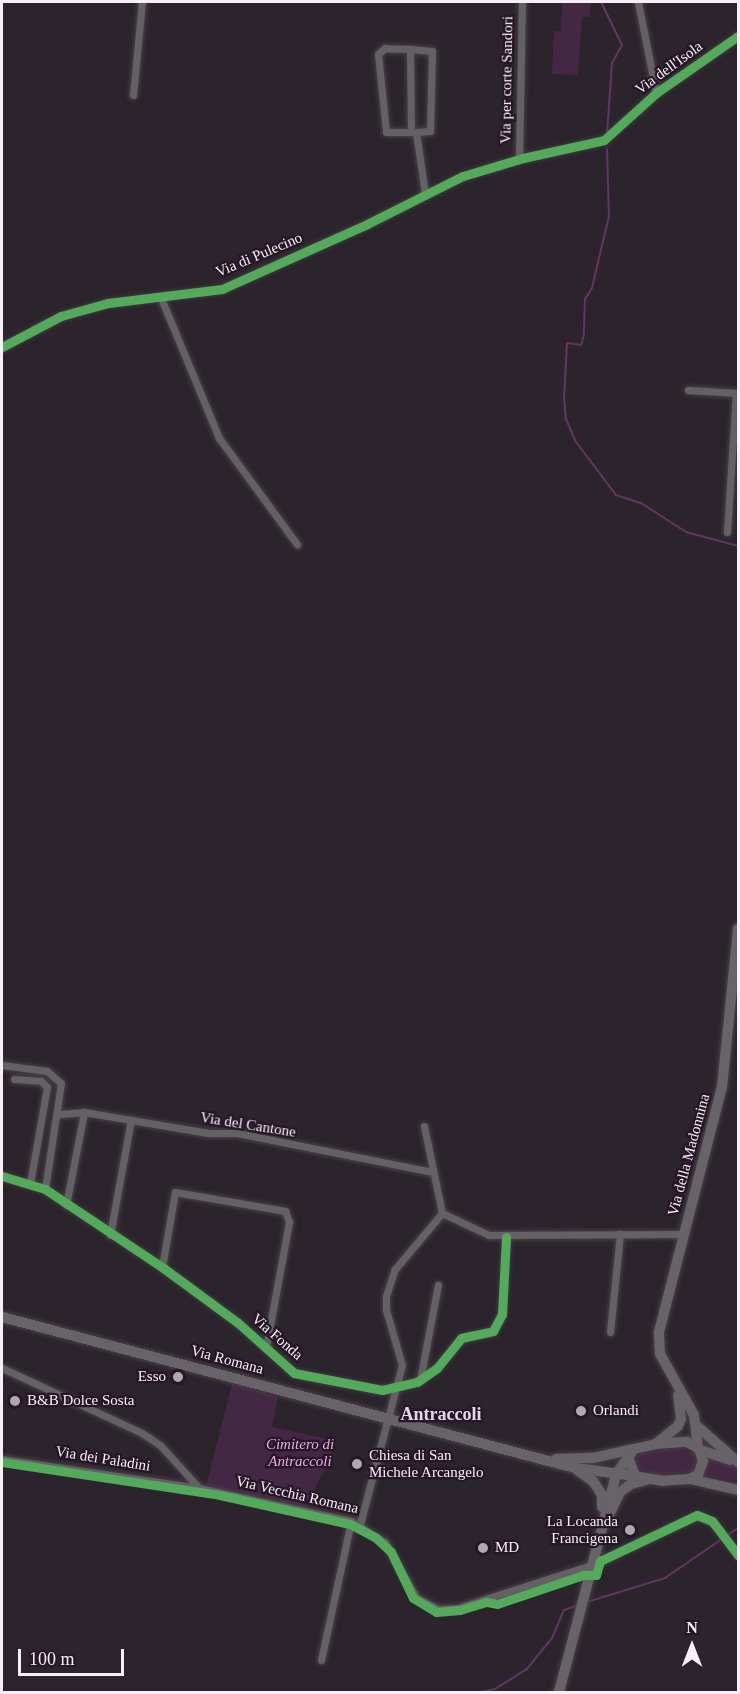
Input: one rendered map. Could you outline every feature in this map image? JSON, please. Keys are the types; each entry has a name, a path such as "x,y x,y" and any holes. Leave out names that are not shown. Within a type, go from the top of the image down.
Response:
{"main road":[{"name":"Via della Madonnina","path":"674,1383 660,1354 659,1332 722,1087 738,929"},
{"name":"Via Romana","path":"2,1317 550,1459"},
{"path":"674,1383 697,1426 738,1463"},
{"path":"550,1459 593,1458 631,1453 655,1444 672,1432 681,1419 674,1383"},
{"path":"689,1479 702,1469 697,1426"},
{"path":"655,1444 687,1442 699,1449 738,1463"},
{"path":"559,1692 616,1474 631,1453"},
{"path":"631,1453 635,1476"},
{"path":"550,1459 575,1468 635,1476 646,1480"},
{"path":"575,1468 593,1481 602,1495 602,1528"},
{"path":"602,1528 620,1492 631,1484 646,1480 689,1479 738,1485"},
{"path":"717,1483 738,1490"}],"street":[{"path":"133,95 142,2"},
{"name":"Via per corte Sandori","path":"519,159 522,2"},
{"path":"638,2 656,93"},
{"name":"Via dell'Isola","path":"519,159 604,140 656,93 738,36"},
{"path":"384,48 432,51 430,131 413,132 386,132 378,54 384,48"},
{"path":"410,49 413,132 425,194"},
{"name":"Via di Pulecino","path":"2,347 61,316 134,298 161,298 222,288 240,282 463,176 519,159"},
{"path":"161,298 219,438 297,544"},
{"path":"688,390 737,393 727,532"},
{"path":"2,1065 47,1071 58,1078 58,1114 45,1189"},
{"path":"14,1079 41,1081 47,1087 30,1183"},
{"path":"66,1205 84,1112"},
{"name":"Via del Cantone","path":"58,1114 84,1112 237,1133 433,1172"},
{"path":"110,1235 131,1120"},
{"path":"424,1126 442,1213"},
{"name":"Via Fonda","path":"2,1176 45,1189 110,1235 162,1267 266,1347 286,1367 303,1376 393,1390 420,1380 437,1368 461,1338 488,1335 498,1325 504,1298 506,1238"},
{"path":"162,1267 175,1192 285,1211 289,1222 266,1347"},
{"path":"442,1213 489,1235 506,1238 684,1234"},
{"path":"360,1524 377,1469 385,1417 402,1357 386,1310 386,1296 395,1269 442,1213"},
{"path":"610,1332 620,1234"},
{"path":"420,1380 438,1285"},
{"path":"2,1368 142,1433 160,1445 199,1488"},
{"name":"Via dei Paladini","path":"2,1460 199,1488"},
{"name":"Via Vecchia Romana","path":"199,1488 360,1524 392,1550 412,1591 424,1605 447,1610 489,1599 594,1564 702,1515 722,1532 738,1556"},
{"path":"321,1660 351,1521"}],"green space":[{"path":"562,2 599,3 591,3 590,17 582,17 578,75 552,74 554,31 561,31"},
{"name":"Cimitero di Antraccoli","path":"232,1384 278,1396 272,1427 333,1440 330,1465 319,1479 308,1508 206,1487"},
{"path":"675,1448 694,1453 697,1462 693,1471 659,1475 636,1468 635,1459 640,1453"},
{"path":"708,1454 738,1467 738,1481 704,1475"}],"waterway":[{"path":"601,2 622,45 612,63 607,135"},
{"path":"607,149 609,216 592,288 585,299 584,335 581,345 567,343 564,398 566,419 576,442 616,495 641,503 686,532 738,546"},
{"path":"587,1602 665,1578 738,1528"},
{"path":"480,1692 495,1689 526,1670 552,1638 564,1610 579,1605"},
{"path":"194,1692 211,1692"}],"cycle path":[{"path":"2,347 61,316 108,303 222,289 367,224 463,176 523,158 604,140 656,93 738,36"},
{"path":"2,1176 45,1189 162,1267 237,1322 294,1373 382,1390 417,1382 437,1368 461,1338 493,1331 502,1314 506,1237"},
{"path":"2,1462 220,1495 350,1524 376,1538 391,1552 413,1598 436,1612 460,1610 487,1602 497,1604 583,1575 596,1575 600,1561 697,1515 712,1521 738,1555"}],"place":[{"name":"Esso","path":"178,1377"},
{"name":"B&B Dolce Sosta","path":"15,1401"},
{"name":"Orlandi","path":"581,1411"},
{"name":"Chiesa di San Michele Arcangelo","path":"357,1464"},
{"name":"La Locanda Francigena","path":"630,1530"},
{"name":"MD","path":"483,1548"}],"district":[{"name":"Antraccoli","path":"441,1414"}]}
